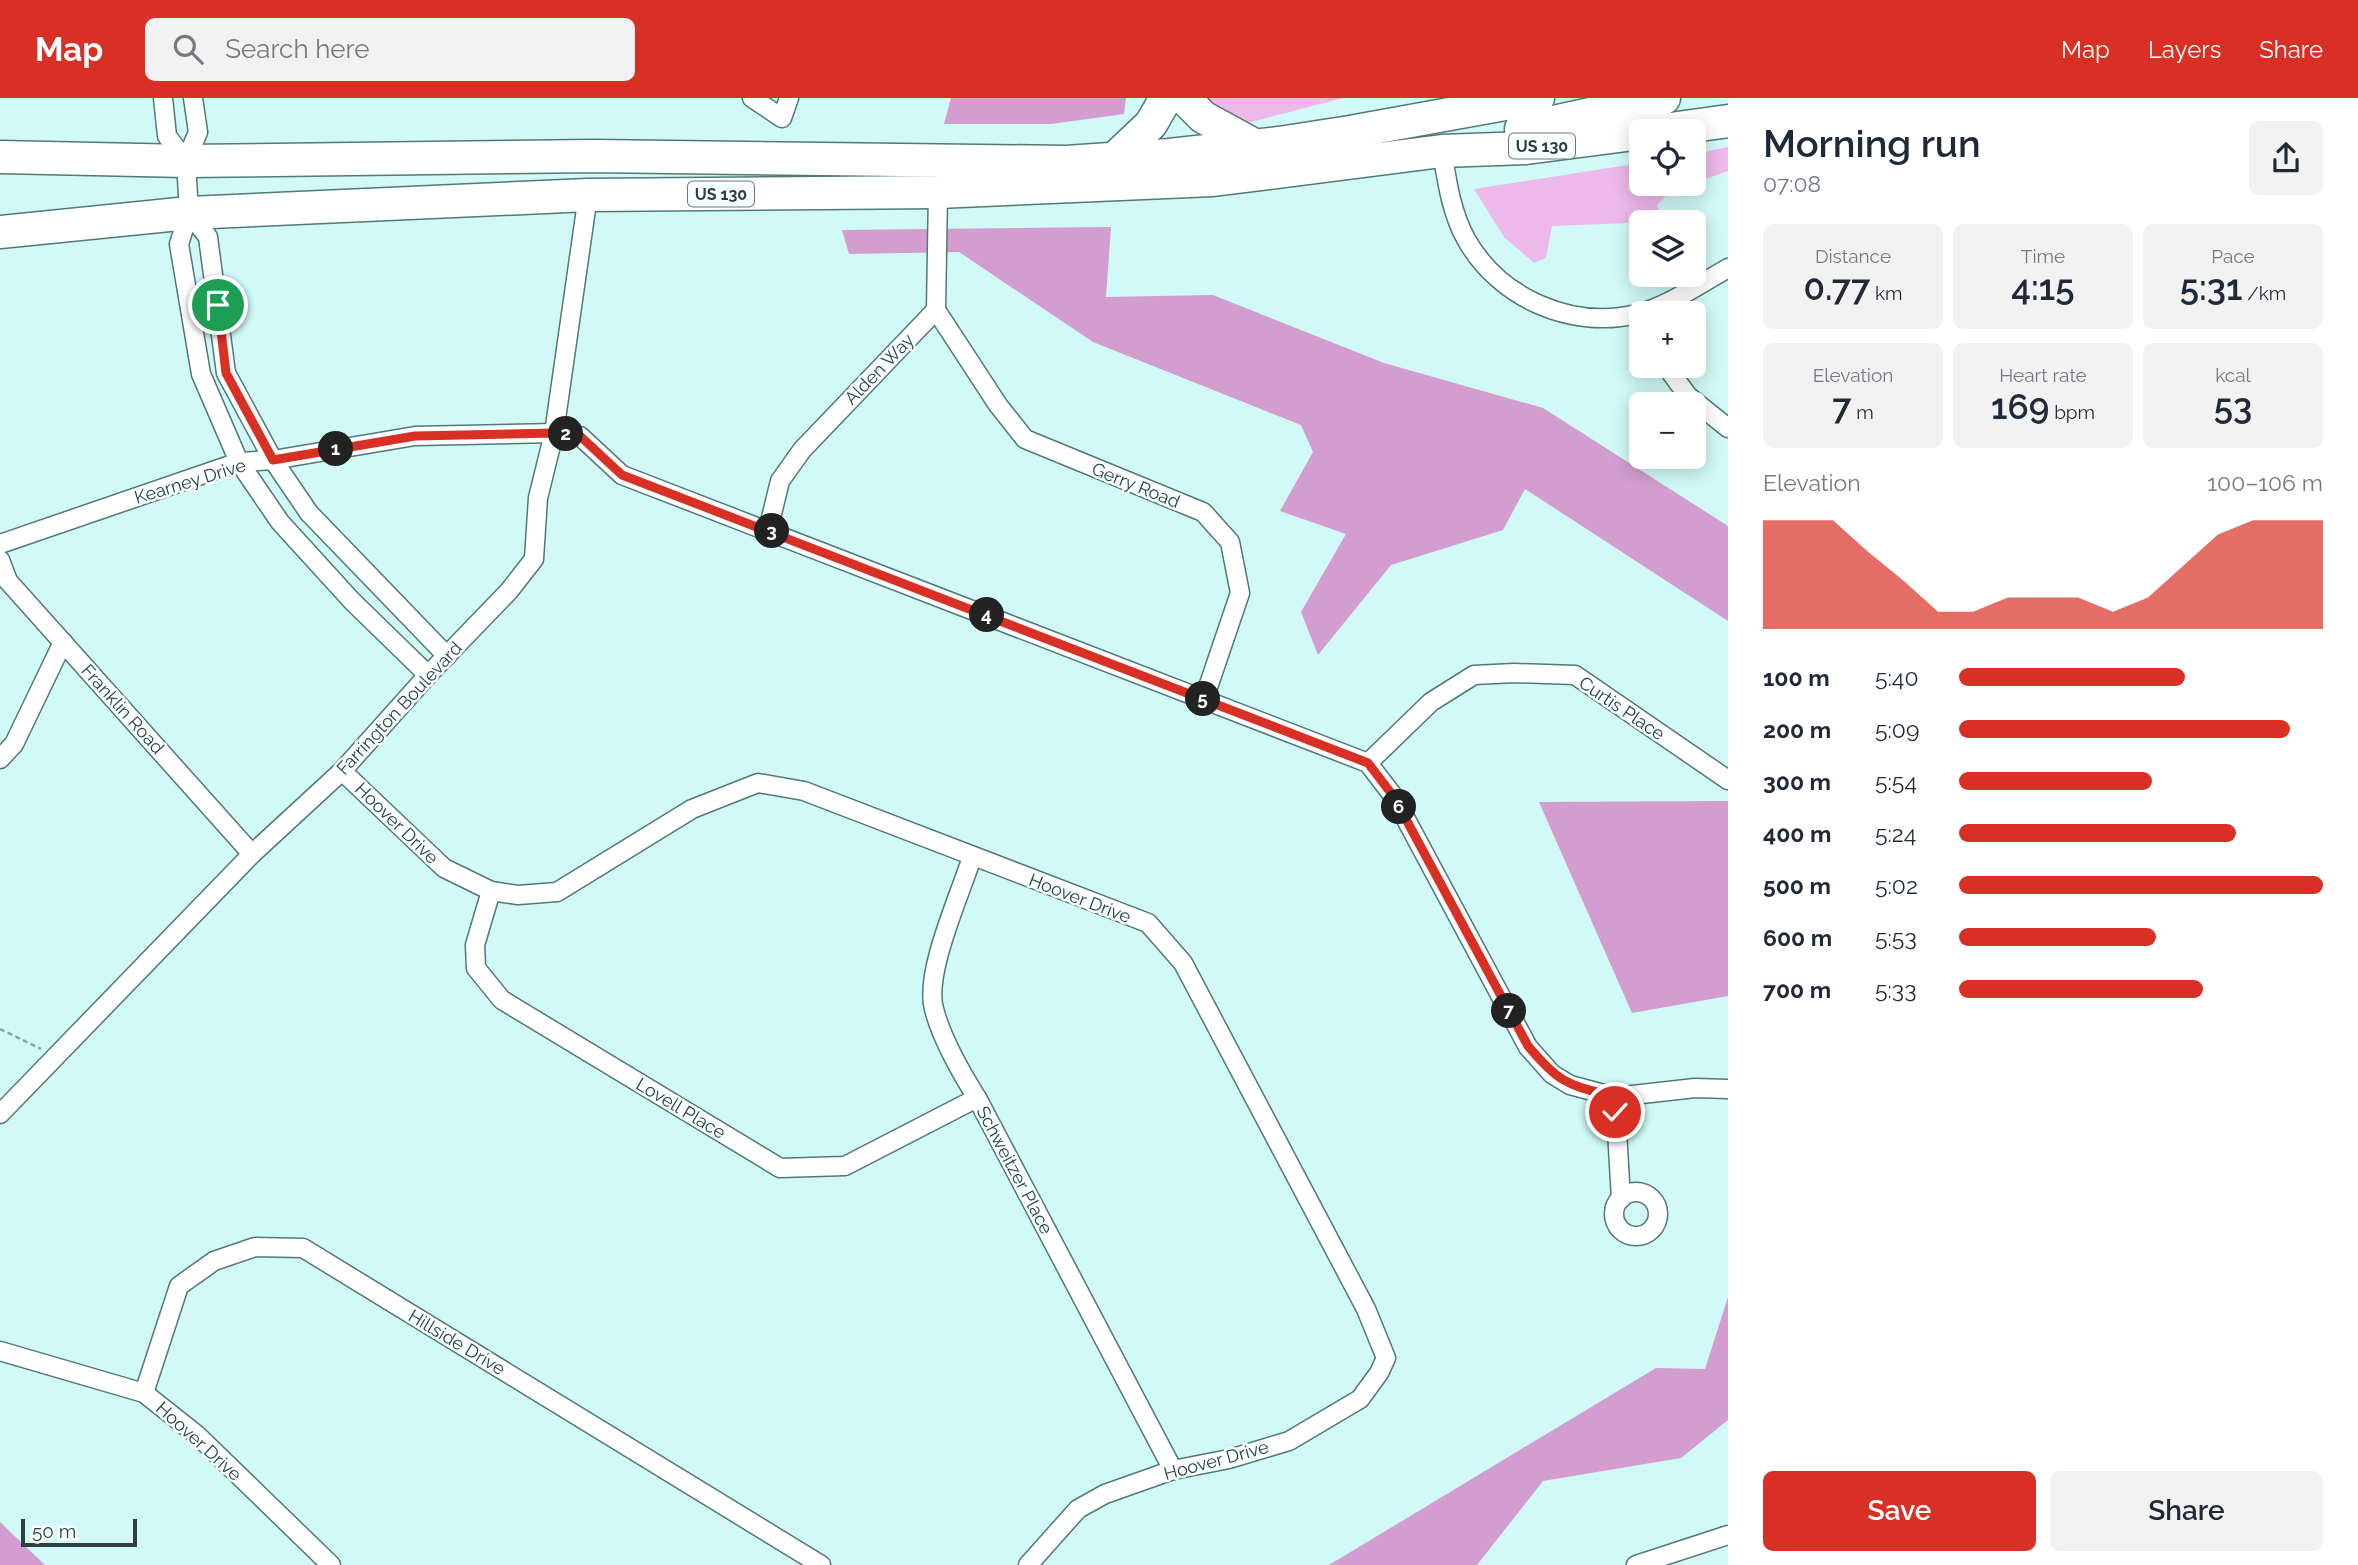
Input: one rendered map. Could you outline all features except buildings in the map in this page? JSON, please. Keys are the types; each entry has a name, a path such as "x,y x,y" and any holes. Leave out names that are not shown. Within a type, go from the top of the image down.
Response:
{"highway":[{"path":"1114,159 1151,124 1166,98"},
{"path":"1184,98 1203,117 1268,144 1538,98"},
{"name":"US 130","path":"0,157 186,160 580,156 944,161 1114,159 1268,144 1352,120 1463,98"},
{"path":"1441,151 1520,130 1664,98"},
{"path":"1706,124 1728,121"},
{"name":"US 130","path":"0,232 189,213 588,195 938,192 1213,180 1441,151 1526,148 1629,135"}],"street":[{"path":"163,98 167,136 186,160"},
{"path":"193,98 198,132 186,160 189,213 179,244 201,374 239,462 280,522 352,601 428,675"},
{"path":"752,98 782,118 789,98"},
{"path":"1441,151 1453,206 1466,239 1484,264 1505,284 1539,306 1564,314 1598,318 1629,317"},
{"path":"936,310 938,192"},
{"name":"Farrington Boulevard","path":"0,1114 252,854 342,771 428,675 509,591 534,559 538,498 554,433 588,195"},
{"path":"189,213 208,237 226,373 273,460 309,513 447,656"},
{"path":"1668,301 1728,268"},
{"name":"Alden Way","path":"768,530 780,481 802,450 936,310"},
{"name":"Gerry Road","path":"936,310 998,405 1026,439 1203,512 1230,542 1240,593 1204,699"},
{"path":"1675,378 1688,396 1728,428"},
{"name":"Kearney Drive","path":"0,544 239,462 273,460 415,436 554,433 580,436 622,475 1368,763"},
{"name":"Franklin Road","path":"0,560 8,581 252,854"},
{"path":"0,759 14,744 63,642"},
{"name":"Curtis Place","path":"1368,763 1432,702 1474,675 1575,675 1728,780"},
{"path":"1368,763 1394,797 1528,1046 1552,1074 1570,1085 1615,1097 1695,1088 1728,1089"},
{"name":"Hoover Drive","path":"342,771 444,868 491,891 518,895 557,892 692,809 758,783 804,791 1148,923 1183,962 1366,1309 1386,1358 1379,1373 1360,1399 1289,1441 1228,1459 1173,1470 1105,1494 1078,1509 1028,1565"},
{"name":"Schweitzer Place","path":"972,857 935,966 933,1007 959,1070 1173,1470"},
{"name":"Lovell Place","path":"491,891 475,945 476,968 502,1000 780,1168 845,1166 976,1098"},
{"path":"1615,1097 1621,1199"},
{"name":"Hillside Drive","path":"144,1392 179,1286 214,1261 255,1247 303,1248 821,1565"},
{"name":"Hoover Drive","path":"0,1351 144,1392 197,1436 331,1565"},
{"path":"1636,1565 1728,1535"}],"path":[{"path":"0,1029 56,1057"}],"shaded area":[{"path":"951,98 1126,98 1124,114 1051,124 944,124"},
{"path":"1197,98 1343,98 1236,126"},
{"path":"1728,147 1728,171 1706,179 1706,152"},
{"path":"1629,165 1629,196 1666,196 1657,205 1659,210 1629,210 1629,223 1552,226 1546,258 1534,263 1504,237 1474,189"},
{"path":"1111,227 1106,297 1213,295 1384,363 1543,408 1629,463 1629,469 1639,469 1728,526 1728,621 1525,489 1503,530 1391,565 1318,655 1301,612 1346,534 1280,511 1313,452 1301,425 1093,342 959,252 849,254 842,230"},
{"path":"1728,801 1728,996 1632,1013 1539,802"},
{"path":"1728,1297 1728,1420 1681,1458 1543,1481 1477,1565 1329,1565 1656,1368 1705,1369"},
{"path":"0,1522 45,1565 0,1565"}],"route":[{"path":"218,305 226,373 273,460 415,436 554,433 580,436 622,475 1368,763 1394,797 1528,1046 1552,1074 1570,1085 1615,1097 1615,1112"}]}
